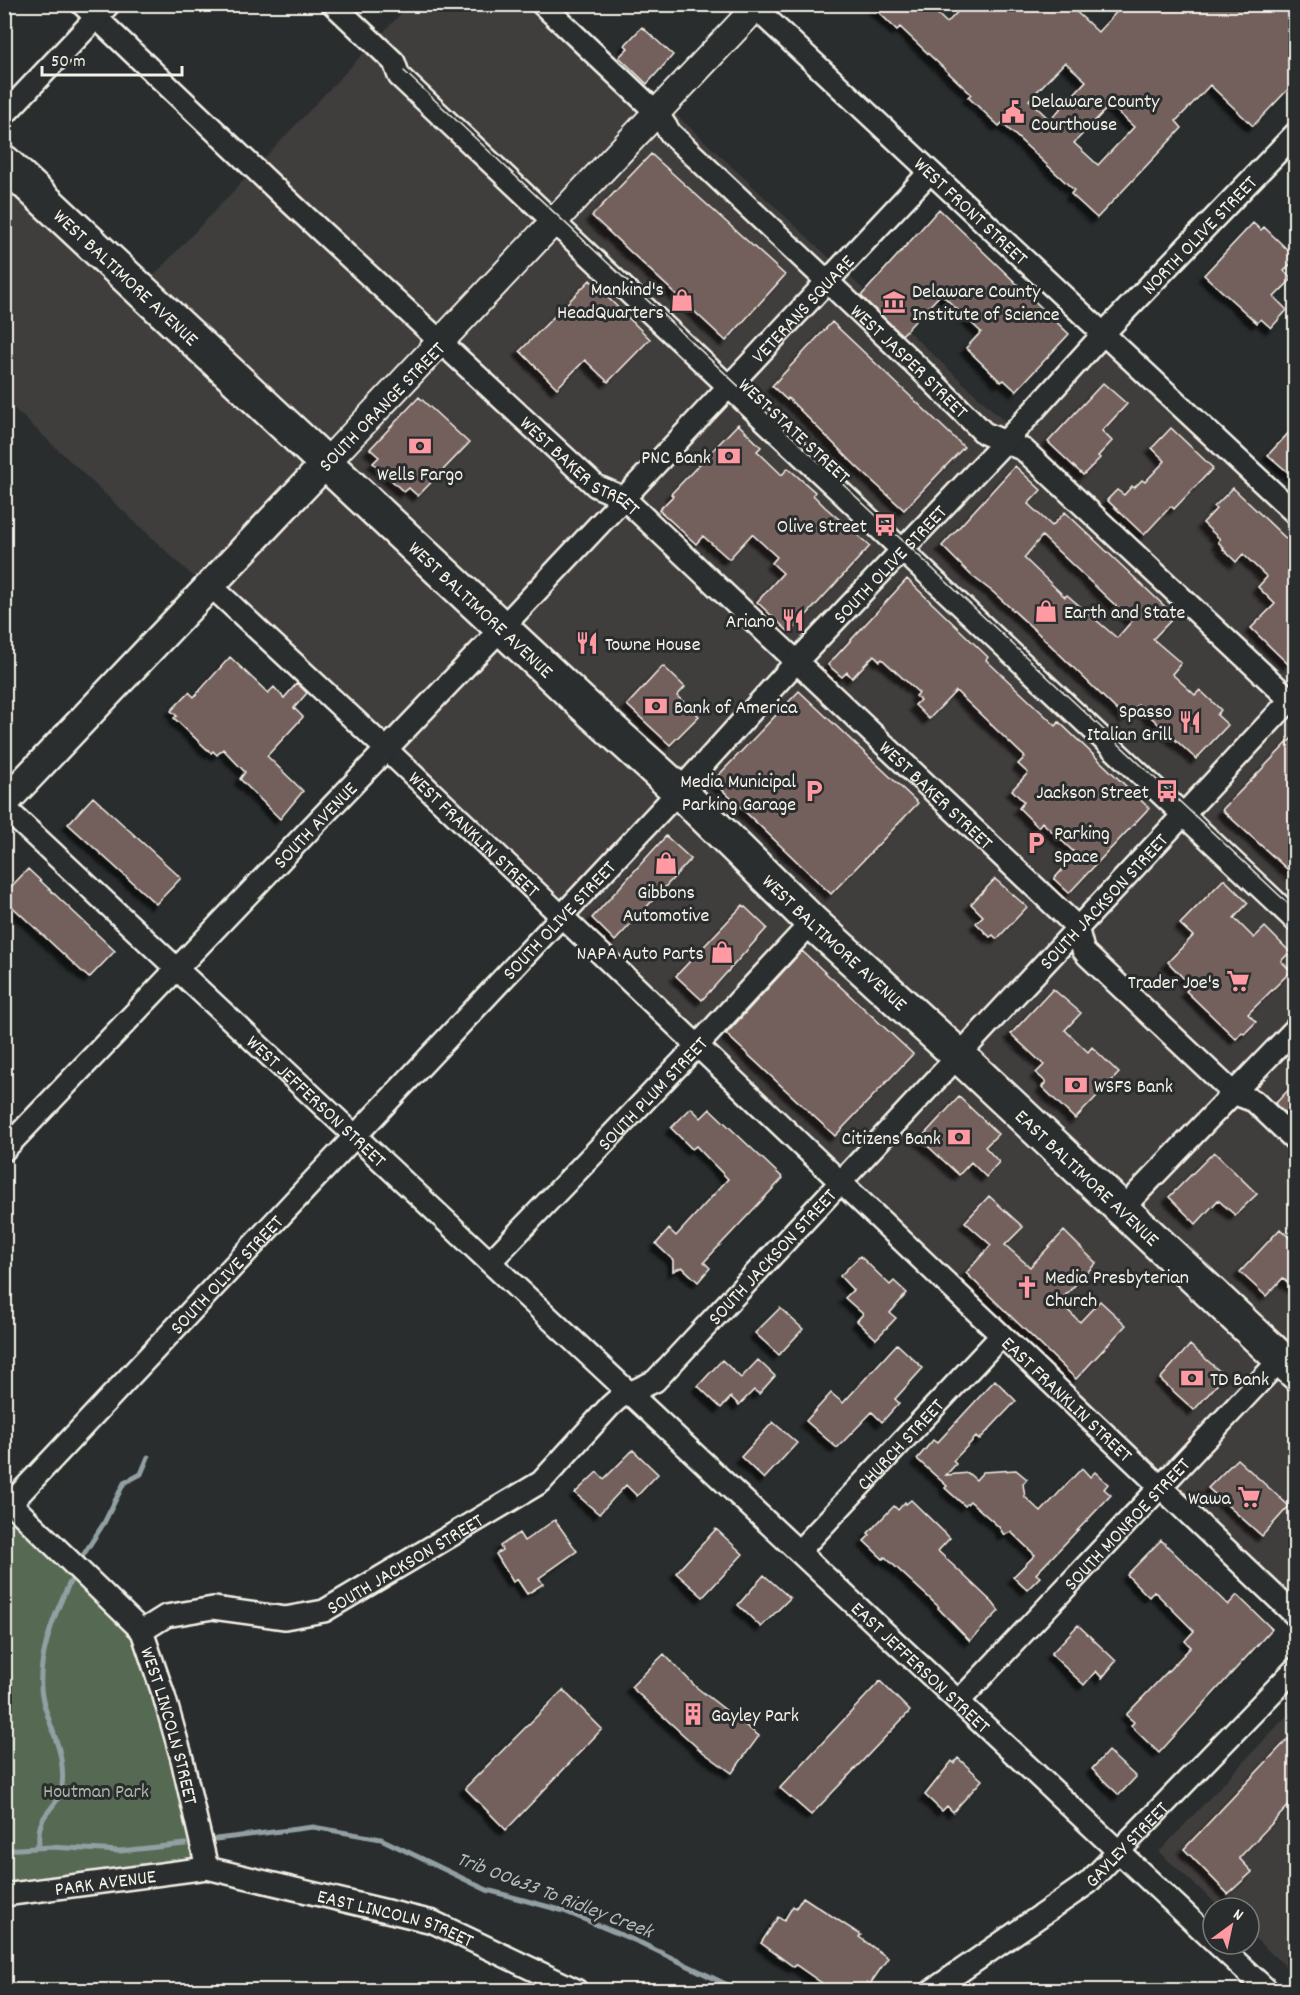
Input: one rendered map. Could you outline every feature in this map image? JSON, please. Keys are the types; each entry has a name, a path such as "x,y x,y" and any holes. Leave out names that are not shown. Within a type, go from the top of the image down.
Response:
{"main road":[{"name":"WEST BALTIMORE AVENUE","path":"4,162 679,791 812,922 958,1055"},
{"name":"SOUTH ORANGE STREET","path":"4,805 326,463"},
{"name":"EAST BALTIMORE AVENUE","path":"958,1055 1122,1209 1291,1359"}],"street":[{"name":"WEST STATE STREET","path":"333,4 394,62 409,66 557,217 1187,809"},
{"name":"WEST JASPER STREET","path":"542,4 656,112 671,134 984,433 1024,450 1294,700"},
{"name":"SOUTH ORANGE STREET","path":"326,463 755,6"},
{"name":"WEST FRONT STREET","path":"755,6 1296,514"},
{"path":"4,115 96,9"},
{"name":"WEST BAKER STREET","path":"96,9 284,197 596,486 624,498 1077,927"},
{"name":"NORTH OLIVE STREET","path":"1103,334 1288,155 1296,133"},
{"name":"VETERANS SQUARE","path":"624,498 930,172"},
{"name":"SOUTH OLIVE STREET","path":"8,1500 356,1136 679,791 797,661 1006,441 1103,334"},
{"name":"SOUTH AVENUE","path":"4,1150 178,970 624,498"},
{"name":"WEST FRANKLIN STREET","path":"210,585 387,750 840,1183"},
{"name":"SOUTH JACKSON STREET","path":"142,1631 166,1616 213,1608 285,1618 324,1611 541,1482 610,1406 630,1392 655,1381 1187,809 1294,700"},
{"name":"WEST JEFFERSON STREET","path":"4,805 630,1392"},
{"path":"1187,809 1296,901"},
{"path":"1187,809 1296,921"},
{"name":"SOUTH PLUM STREET","path":"490,1262 812,922"},
{"path":"1077,927 1083,950 1087,955 1233,1093 1254,1101 1296,1141"},
{"path":"1122,1209 1296,1028"},
{"name":"EAST FRANKLIN STREET","path":"840,1183 1296,1616"},
{"name":"CHURCH STREET","path":"799,1551 1001,1336"},
{"name":"SOUTH MONROE STREET","path":"959,1701 1160,1488 1291,1359"},
{"name":"EAST JEFFERSON STREET","path":"630,1392 1201,1929"},
{"name":"WEST LINCOLN STREET","path":"8,1500 142,1631 182,1759 207,1868"},
{"name":"GAYLEY STREET","path":"933,1990 1088,1883 1120,1853 1296,1668"},
{"name":"PARK AVENUE","path":"4,1895 207,1868"},
{"name":"EAST LINCOLN STREET","path":"207,1868 433,1922 576,1990"},
{"path":"1230,1956 1267,1990"}],"shaded area":[{"path":"409,5 559,5 1020,436 1105,346 1295,524 1295,1610 5,400 4,165 139,291"},
{"path":"1295,1707 1295,1975 1261,1944 1261,1896 1208,1896 1159,1852"}],"green space":[{"name":"Houtman Park","path":"13,1519 142,1631 207,1868 5,1895 4,1533"}],"building":[{"path":"870,4 927,4 947,23 965,4 1068,4 1098,32 1124,4 1296,4 1296,81 1253,126 1210,85 1176,121 1182,128 1097,218 1071,194 1074,190 1002,123 999,126 968,97 971,94 900,27 897,30","holes":["1065,62 1086,81 1050,120 1029,100","1110,105 1134,127 1098,165 1074,143"]},
{"path":"642,27 673,55 647,84 619,57 628,48 625,45"},
{"path":"651,154 785,275 726,341 592,216"},
{"path":"939,209 1069,334 1016,391 1004,380 1001,382 966,348 981,332 941,294 902,335 861,296"},
{"path":"1253,223 1261,230 1264,227 1296,258 1284,271 1292,279 1274,297 1287,310 1271,328 1261,319 1257,323 1204,275"},
{"path":"590,280 650,339 608,382 585,360 557,388 520,351"},
{"path":"832,322 964,447 904,510 788,398 787,400 772,386"},
{"path":"1103,383 1127,404 1102,431 1112,441 1098,456 1100,458 1083,475 1048,442"},
{"name":"Wells Fargo","path":"419,397 469,443 418,496 409,488 404,492 373,463 379,457 370,449"},
{"path":"738,424 761,447 757,451 782,475 788,468 815,492 813,495 825,507 870,546 790,633 757,602 783,573 772,563 777,557 752,534 729,559 703,536 696,544 659,510 673,496 671,494"},
{"path":"1296,425 1296,479 1268,455"},
{"path":"1171,428 1213,468 1174,509 1171,506 1144,535 1107,500 1117,490 1124,495 1132,486 1134,488 1142,480 1145,482 1165,461 1152,448"},
{"path":"1015,466 1041,490 1028,504 1052,526 1065,512 1175,616 1153,639 1181,663 1172,674 1195,695 1200,690 1221,710 1217,715 1228,725 1196,759 1138,705 1125,718 1037,632 972,576 942,546","holes":["1042,536 1132,621 1117,638 1067,595 1065,597 1024,558"]},
{"path":"1233,488 1296,548 1296,656 1288,664 1251,628 1275,604 1258,587 1267,577 1243,554 1236,562 1218,542 1220,539 1203,523 1216,509 1214,507"},
{"path":"907,579 988,657 986,660 1056,726 1059,722 1149,808 1069,893 1054,879 1076,854 1042,822 1038,827 1019,808 1024,802 1012,790 1028,773 1018,764 1025,757 956,691 929,719 915,705 920,700 916,696 919,693 882,659 880,661 874,655 852,678 847,672 842,677 828,665"},
{"path":"230,657 268,693 274,687 284,698 297,683 307,693 294,708 303,717 267,756 303,791 280,819 240,779 245,772 223,749 217,755 213,751 211,753 174,718 177,716 171,711 189,692 194,697"},
{"name":"Bank of America","path":"663,666 685,687 677,696 699,716 670,745 627,705"},
{"name":"Media Municipal Parking Garage","path":"799,691 918,803 831,894 713,781"},
{"path":"1296,734 1296,877 1222,810"},
{"path":"93,797 181,878 156,904 68,824"},
{"path":"666,836 691,859 615,941 592,918"},
{"path":"28,869 115,951 89,978 4,899 4,894"},
{"path":"995,879 1027,907 997,939 993,935 990,937 976,923 983,916 971,904"},
{"path":"1224,879 1248,903 1234,918 1254,938 1265,927 1290,952 1281,961 1291,971 1248,1014 1256,1022 1236,1039 1186,991 1191,986 1168,962 1193,936 1180,924"},
{"name":"NAPA Auto Parts","path":"743,905 767,928 702,1000 676,976"},
{"path":"802,951 913,1054 835,1136 726,1034"},
{"path":"1053,989 1081,1013 1065,1030 1088,1052 1092,1047 1119,1073 1075,1119 1042,1087 1046,1082 1036,1073 1044,1065 1011,1034"},
{"path":"1296,1082 1296,1123 1275,1104"},
{"name":"Citizens Bank","path":"959,1097 998,1134 985,1147 999,1162 986,1177 971,1162 959,1175 920,1139"},
{"path":"691,1108 701,1118 710,1109 783,1178 704,1262 710,1268 698,1282 682,1267 673,1271 673,1260 656,1244 669,1229 676,1236 728,1179 696,1146 692,1149 671,1128"},
{"path":"1214,1152 1257,1194 1235,1215 1218,1200 1196,1224 1169,1197"},
{"name":"Media Presbyterian Church","path":"989,1196 1023,1227 1005,1245 1030,1267 1064,1231 1096,1263 1059,1302 1080,1322 1100,1301 1126,1325 1076,1379 966,1273 991,1245 965,1222"},
{"path":"1280,1229 1296,1244 1296,1290 1283,1278 1266,1296 1240,1272"},
{"path":"860,1256 890,1285 894,1281 907,1293 890,1313 896,1318 876,1339 857,1321 863,1314 845,1298 853,1290 840,1276"},
{"path":"780,1308 803,1329 779,1355 755,1333"},
{"path":"897,1344 923,1368 895,1399 899,1403 882,1422 872,1412 837,1448 806,1421 831,1393 843,1403"},
{"name":"TD Bank","path":"1190,1345 1225,1376 1194,1410 1160,1379"},
{"path":"722,1360 741,1378 758,1360 775,1376 759,1394 754,1390 739,1405 731,1397 721,1408 698,1386"},
{"path":"995,1380 1016,1401 979,1440 976,1437 953,1461 956,1464 946,1475 968,1473 976,1480 983,1472 1016,1470 1027,1479 1023,1484 1025,1497 1041,1512 1082,1468 1090,1477 1095,1472 1108,1484 1104,1489 1111,1495 1036,1574 1040,1577 1027,1590 1013,1577 1035,1555 1011,1532 1004,1535 999,1527 970,1501 965,1506 917,1459 933,1440 937,1443"},
{"path":"773,1422 797,1443 764,1479 741,1457"},
{"path":"633,1450 658,1474 637,1496 626,1485 599,1514 575,1493 597,1472 604,1479"},
{"name":"Wawa","path":"1237,1459 1289,1506 1262,1536 1208,1488"},
{"path":"911,1500 950,1538 938,1551 999,1611 970,1641 939,1607 885,1557 883,1559 864,1541 870,1535 868,1533 894,1506 898,1510 905,1502 906,1504"},
{"path":"555,1520 577,1551 539,1578 543,1584 527,1594 517,1579 513,1582 496,1554 502,1550 500,1546 519,1533 524,1541"},
{"path":"716,1529 743,1554 703,1597 676,1573"},
{"path":"1161,1540 1228,1605 1237,1595 1272,1629 1159,1753 1131,1726 1134,1722 1126,1715 1191,1647 1185,1641 1194,1631 1154,1591 1149,1597 1127,1575"},
{"path":"764,1575 790,1598 761,1627 738,1605"},
{"path":"1078,1625 1116,1661 1102,1678 1096,1671 1084,1685 1051,1654"},
{"name":"Gayley Park","path":"664,1654 696,1687 759,1736 732,1773 700,1750 631,1687"},
{"path":"880,1681 910,1711 811,1815 780,1788"},
{"path":"563,1690 602,1729 506,1830 465,1788"},
{"path":"1288,1739 1296,1746 1296,1798 1239,1858 1252,1872 1228,1894 1184,1849"},
{"path":"1108,1751 1136,1777 1119,1795 1092,1769"},
{"path":"958,1758 982,1780 953,1812 947,1806 942,1811 925,1795 952,1761 954,1763"},
{"path":"803,1897 861,1935 859,1937 888,1958 866,1990 832,1990 761,1943 778,1917 784,1921 793,1906 796,1908"}],"waterway":[{"path":"82,1557 104,1523 124,1483 141,1474 148,1457"},
{"path":"34,1848 39,1843 39,1832 44,1817 57,1801 62,1786 62,1764 43,1701 41,1672 52,1624 70,1582"},
{"name":"Trib 00633 To Ridley Creek","path":"216,1839 313,1827 381,1839 487,1890 564,1911 641,1943 738,1990"},
{"name":"Trib 00633 To Ridley Creek","path":"4,1850 50,1847 120,1851 185,1844"}],"tram line":[{"path":"404,71 1296,911"}],"place":[{"name":"Delaware County Courthouse","path":"1013,112"},
{"name":"Mankind's HeadQuarters","path":"682,300"},
{"name":"Delaware County Institute of Science","path":"894,302"},
{"name":"Wells Fargo","path":"420,446"},
{"name":"PNC Bank","path":"729,456"},
{"name":"Olive Street","path":"885,525"},
{"name":"Earth and State","path":"1046,611"},
{"name":"Ariano","path":"793,620"},
{"name":"Towne House","path":"587,643"},
{"name":"Bank of America","path":"656,706"},
{"name":"Spasso Italian Grill","path":"1190,722"},
{"name":"Media Municipal Parking Garage","path":"814,791"},
{"name":"Jackson Street","path":"1167,791"},
{"name":"Parking Space","path":"1036,843"},
{"name":"Gibbons Automotive","path":"666,863"},
{"name":"NAPA Auto Parts","path":"722,952"},
{"name":"Trader Joe's","path":"1238,981"},
{"name":"WSFS Bank","path":"1076,1085"},
{"name":"Citizens Bank","path":"959,1137"},
{"name":"Media Presbyterian Church","path":"1027,1287"},
{"name":"TD Bank","path":"1192,1378"},
{"name":"Wawa","path":"1249,1497"},
{"name":"Gayley Park","path":"693,1714"}]}
